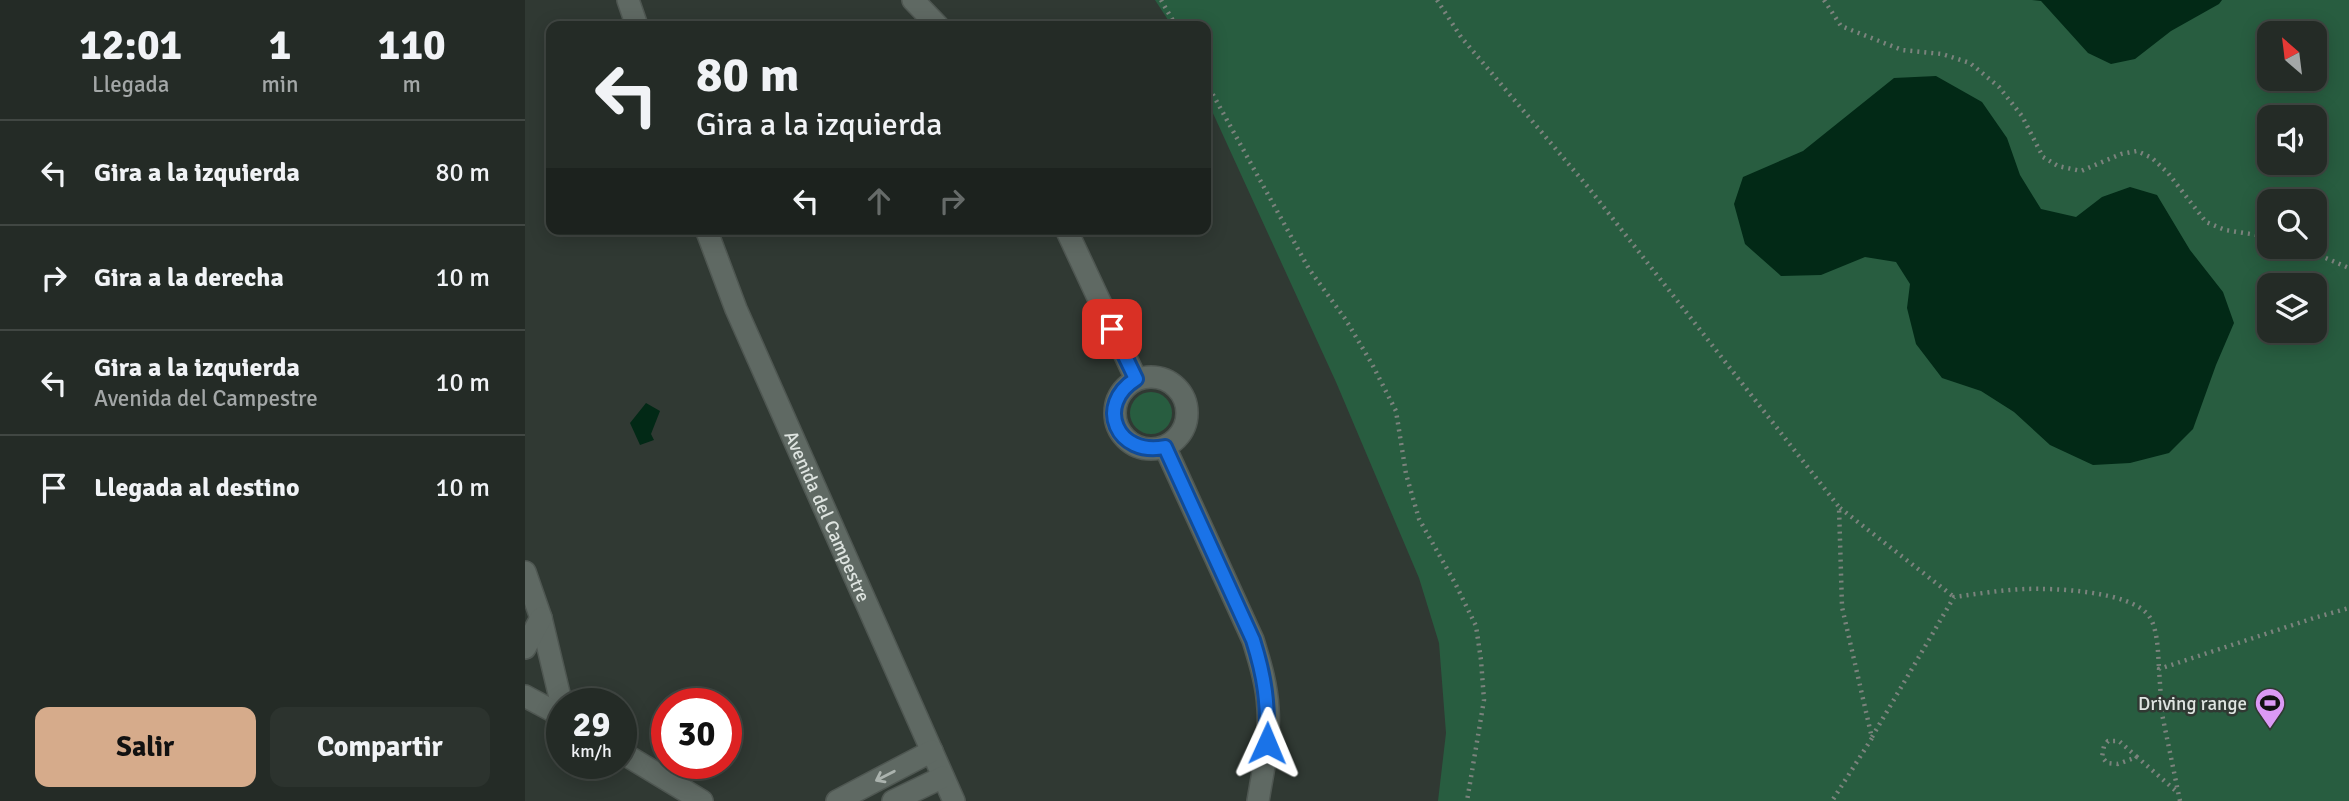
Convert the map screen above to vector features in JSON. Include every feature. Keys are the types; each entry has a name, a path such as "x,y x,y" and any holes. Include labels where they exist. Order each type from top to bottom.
{"street":[{"path":"628,0 635,21"},
{"path":"913,0 933,21"},
{"name":"Avenida del Campestre","path":"708,235 736,309 954,801"},
{"path":"1069,235 1136,379"},
{"path":"1157,376 1175,385 1182,393 1188,414 1185,424 1181,433 1165,447 1142,448 1123,437 1117,427 1115,405 1119,394 1126,385 1136,379 1157,376"},
{"path":"1165,447 1253,640 1263,674 1268,708 1267,743 1258,801"},
{"path":"525,572 541,618 558,688"},
{"path":"525,648 541,618"},
{"path":"525,696 546,707"},
{"path":"837,801 932,751"},
{"path":"637,762 702,801"},
{"path":"893,801 943,777"}],"path":[{"path":"1161,0 1173,21"},
{"path":"1437,0 1461,37 1588,187 1839,507 1954,597 2025,589 2106,594 2136,603 2150,617 2157,646 2162,714 2180,801"},
{"path":"1824,0 1841,26 1902,50 1942,54 1970,63 1999,87 2022,116 2043,157 2057,166 2081,171 2121,154 2137,151 2152,158 2168,173 2206,222 2225,230 2257,235"},
{"path":"1211,91 1309,269 1346,320 1396,411 1406,474 1419,519 1476,626 1482,660 1484,700 1467,801"},
{"path":"2327,259 2349,268"},
{"path":"1839,507 1842,607 1872,738"},
{"path":"1832,801 1954,597"},
{"path":"2159,669 2349,608"},
{"path":"2137,757 2118,764 2107,763 2102,757 2108,741 2119,741 2177,792"}],"shaded area":[{"path":"1155,0 2349,0 2349,801 1438,801 1446,733 1439,643 1419,578 1336,382 1211,109 1211,21 1169,21"},
{"path":"2032,0 2222,0 2171,31 2135,59 2111,64 2088,53 2041,1"},
{"path":"1936,76 1982,102 2007,138 2020,175 2041,209 2076,217 2102,197 2130,187 2157,195 2190,250 2223,292 2234,323 2193,429 2169,453 2130,463 2093,465 2050,445 2014,412 1981,391 1942,378 1916,344 1907,308 1910,284 1896,262 1865,257 1821,275 1781,276 1745,244 1734,204 1743,177 1803,151 1894,78"},
{"path":"1151,392 1166,398 1172,413 1166,428 1151,434 1136,428 1130,413 1136,398"},
{"path":"646,403 660,411 651,434 654,440 640,445 630,423"}],"place":[{"name":"Driving range","path":"2270,730"}],"route":[{"path":"1112,329 1136,379 1126,385 1119,394 1114,416 1117,427 1123,437 1132,444 1153,449 1165,447 1253,640 1266,691 1267,743"}]}
